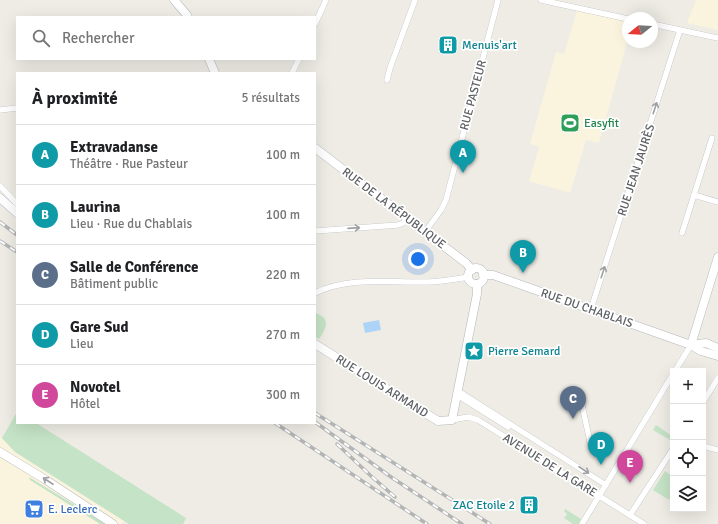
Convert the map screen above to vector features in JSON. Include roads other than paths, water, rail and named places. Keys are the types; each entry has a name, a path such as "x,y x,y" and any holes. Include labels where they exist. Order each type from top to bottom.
{"street":[{"path":"174,0 188,16"},
{"path":"180,0 188,16"},
{"path":"316,22 326,0"},
{"path":"387,80 415,0"},
{"name":"RUE PASTEUR","path":"425,232 446,200 498,0"},
{"path":"541,0 622,18"},
{"path":"658,25 718,38"},
{"name":"RUE JEAN JAURÈS","path":"591,310 680,30"},
{"path":"209,60 215,72"},
{"path":"292,72 298,60"},
{"path":"0,110 16,108"},
{"path":"682,232 712,138"},
{"name":"RUE DE LA RÉPUBLIQUE","path":"316,149 466,263 470,273"},
{"path":"0,186 16,202"},
{"path":"694,195 718,202"},
{"path":"0,198 16,212"},
{"path":"316,231 398,225 403,223 408,218"},
{"path":"677,368 691,345 718,257"},
{"path":"316,292 350,283 432,282 479,270 483,275 482,281 476,284"},
{"path":"470,273 471,282 476,284"},
{"name":"RUE DU CHABLAIS","path":"483,275 493,275 691,345 702,351 718,356"},
{"path":"452,420 477,294 476,284"},
{"name":"RUE DU CHABLAIS","path":"691,345 706,344 718,348"},
{"name":"RUE LOUIS ARMAND","path":"316,345 438,421 452,420"},
{"path":"706,397 718,378"},
{"path":"582,524 670,379"},
{"path":"457,393 556,457 562,456 606,484"},
{"path":"582,405 592,451"},
{"name":"AVENUE DE LA GARE","path":"452,420 468,417 478,420 644,524"},
{"path":"706,447 718,450"},
{"path":"1,452 113,524"},
{"path":"630,515 670,454"}],"water":[{"path":"379,320 381,330 365,333 363,323"}],"railway":[{"path":"0,222 16,234"},
{"path":"0,241 16,251"},
{"path":"316,414 490,524"},
{"path":"316,423 391,477 462,524"},
{"path":"277,424 427,524"},
{"path":"337,444 395,497"}],"place":[{"name":"Menuis'art","path":"448,45"},
{"name":"Easyfit","path":"570,123"},
{"name":"Extravadanse","path":"463,173"},
{"name":"Laurina","path":"523,273"},
{"name":"Pierre Semard","path":"474,351"},
{"name":"Salle de Conférence","path":"573,419"},
{"name":"Gare Sud","path":"601,465"},
{"name":"Novotel","path":"630,483"},
{"name":"ZAC Etoile 2","path":"529,505"},
{"name":"E. Leclerc","path":"34,509"}]}
